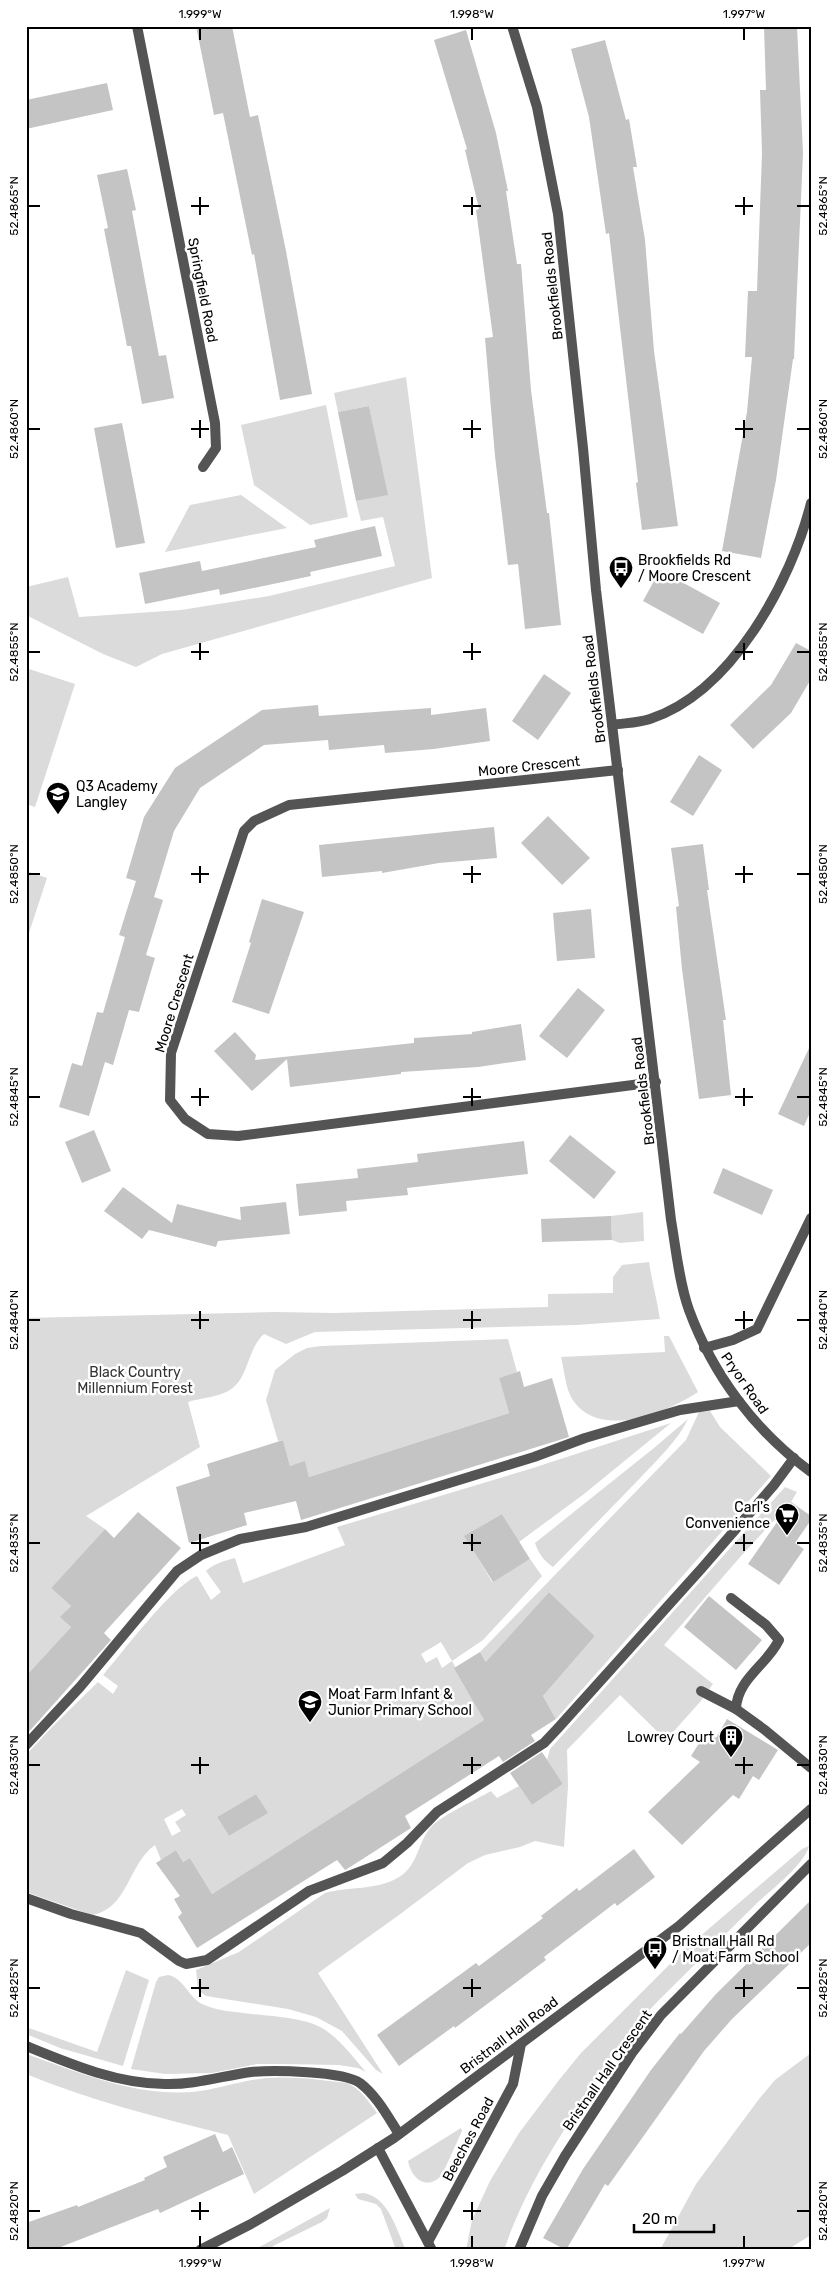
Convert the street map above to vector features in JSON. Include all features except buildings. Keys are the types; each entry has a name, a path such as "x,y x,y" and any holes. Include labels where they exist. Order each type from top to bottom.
{"street":[{"name":"Springfield Road","path":"137,26 215,424 216,448 203,467"},
{"name":"Brookfields Road","path":"512,26 537,107 558,214 596,590 677,1257 689,1309 704,1348"},
{"path":"612,725 650,719 672,709 693,695 732,659 752,633 773,599 790,564 811,503"},
{"name":"Moore Crescent","path":"618,770 289,805 254,821 244,831 171,1053 170,1100 185,1119 208,1134 238,1136 656,1082"},
{"name":"Pryor Road","path":"811,1218 757,1329 734,1340 704,1348 739,1401 759,1427 811,1472"},
{"path":"26,1745 80,1687 177,1571 201,1555 240,1538 306,1527 534,1458 585,1438 680,1410 739,1401"},
{"path":"26,1898 71,1914 141,1933 179,1961 186,1964 198,1963 217,1955 309,1891 384,1863 407,1843 437,1812 544,1743 708,1561 774,1485 794,1458"},
{"path":"731,1598 766,1624 779,1640 761,1666 741,1688 736,1709"},
{"path":"701,1691 736,1709 811,1768"},
{"name":"Bristnall Hall Road","path":"200,2250 251,2224 399,2134 678,1926 811,1808"},
{"name":"Bristnall Hall Crescent","path":"519,2250 542,2196 565,2156 632,2053 661,2015 811,1864"},
{"name":"Beeches Road","path":"430,2246 513,2084 520,2044"},
{"path":"26,2046 121,2080 141,2082 184,2083 252,2072 346,2076 360,2083 379,2102 399,2134"},
{"name":"Beeches Road","path":"378,2148 430,2246"}],"green space":[{"path":"406,377 432,578 162,654 136,667 103,654 26,615 26,587 68,577 79,617 181,610 269,596 395,566 383,517 361,521 356,501 387,494 369,406 338,412 334,393"},
{"path":"326,405 348,517 310,525 254,485 241,425"},
{"path":"241,495 287,528 165,552 190,505"},
{"path":"26,668 75,684 35,807 26,804"},
{"path":"26,871 47,878 26,942"},
{"path":"643,1212 644,1241 620,1243 612,1240 611,1216"},
{"name":"Black Country Millennium Forest","path":"649,1262 660,1319 577,1325 315,1332 286,1344 264,1334 254,1347 245,1371 236,1385 221,1394 188,1402 200,1447 86,1516 105,1529 51,1588 71,1606 61,1617 71,1627 26,1676 26,1318 548,1307 548,1294 613,1293 613,1277 622,1265"},
{"path":"664,1336 669,1336 698,1392 649,1415 612,1421 595,1417 581,1409 570,1395 561,1357 665,1352"},
{"path":"508,1339 517,1372 499,1378 509,1413 309,1477 305,1462 290,1466 283,1440 278,1441 266,1400 275,1370 295,1354 307,1348 321,1346"},
{"path":"710,1411 720,1427 771,1476 556,1719 543,1696 595,1636 549,1592 498,1649 488,1665 480,1652 686,1440 699,1412"},
{"path":"688,1419 679,1434 661,1456 564,1556 553,1567 547,1562 540,1554 535,1543"},
{"path":"671,1423 584,1494 519,1542 502,1514 465,1536 492,1582 530,1559 542,1576 483,1640 452,1661 484,1720 212,1894 190,1858 183,1862 176,1850 161,1860 155,1845 139,1863 121,1895 104,1911 92,1915 26,1892 26,1755 98,1682 113,1694 118,1686 103,1675 161,1606 186,1582 197,1576 211,1600 221,1592 206,1571 220,1563 235,1558 243,1583 345,1545 337,1527 533,1468","holes":["441,1642 452,1661 442,1668 437,1657 426,1663 421,1654","256,1794 267,1813 229,1836 217,1817","182,1809 186,1815 175,1822 181,1831 172,1836 164,1819"]},
{"path":"785,1487 797,1492 791,1502 741,1556 664,1645 713,1684 700,1702 666,1740 620,1695 567,1750 568,1786 564,1847 535,1841 520,1847 485,1855 468,1863 318,1973 383,2074 376,2070 342,2031 316,2017 288,2009 206,1996 198,1990 196,1970 239,1952 325,1893 372,1886 399,1877 406,1872 414,1860 427,1832 437,1822 451,1813 491,1791 497,1798 519,1786 532,1805 563,1784 547,1760 550,1749"},
{"path":"809,1846 794,1869 671,1988 639,2023 578,2109 549,2154 524,2201 504,2250 466,2250 472,2220 490,2181 519,2133 581,2053 684,1950 802,1849"},
{"path":"126,1970 149,1980 123,2066 60,2048 26,2034 26,2027 97,2052"},
{"path":"168,1975 178,1980 202,2004 227,2011 307,2022 322,2028 329,2032 351,2054 366,2072 358,2068 339,2065 283,2064 257,2064 212,2073 165,2074 131,2069 156,1982 159,1977"},
{"path":"811,2053 811,2235 787,2250 660,2250 696,2184 759,2099 775,2080"},
{"path":"26,2054 108,2082 128,2087 170,2092 192,2092 258,2079 277,2078 347,2083 360,2092 377,2113 254,2194 228,2135 101,2101 26,2074"},
{"path":"461,2128 462,2131 442,2175 436,2180 426,2183 417,2178 410,2168 408,2161"},
{"path":"364,2193 373,2196 386,2208 406,2250 396,2250 381,2209 376,2204 358,2199 355,2194"},
{"path":"330,2208 327,2218 322,2222 273,2246 272,2250 254,2250"}],"place":[{"name":"Brookfields Rd / Moore Crescent","path":"621,589"},
{"name":"Q3 Academy Langley","path":"58,815"},
{"name":"Carl's Convenience","path":"787,1536"},
{"name":"Moat Farm Infant & Junior Primary School","path":"310,1723"},
{"name":"Lowrey Court","path":"731,1758"},
{"name":"Bristnall Hall Rd / Moat Farm School","path":"655,1970"}]}
